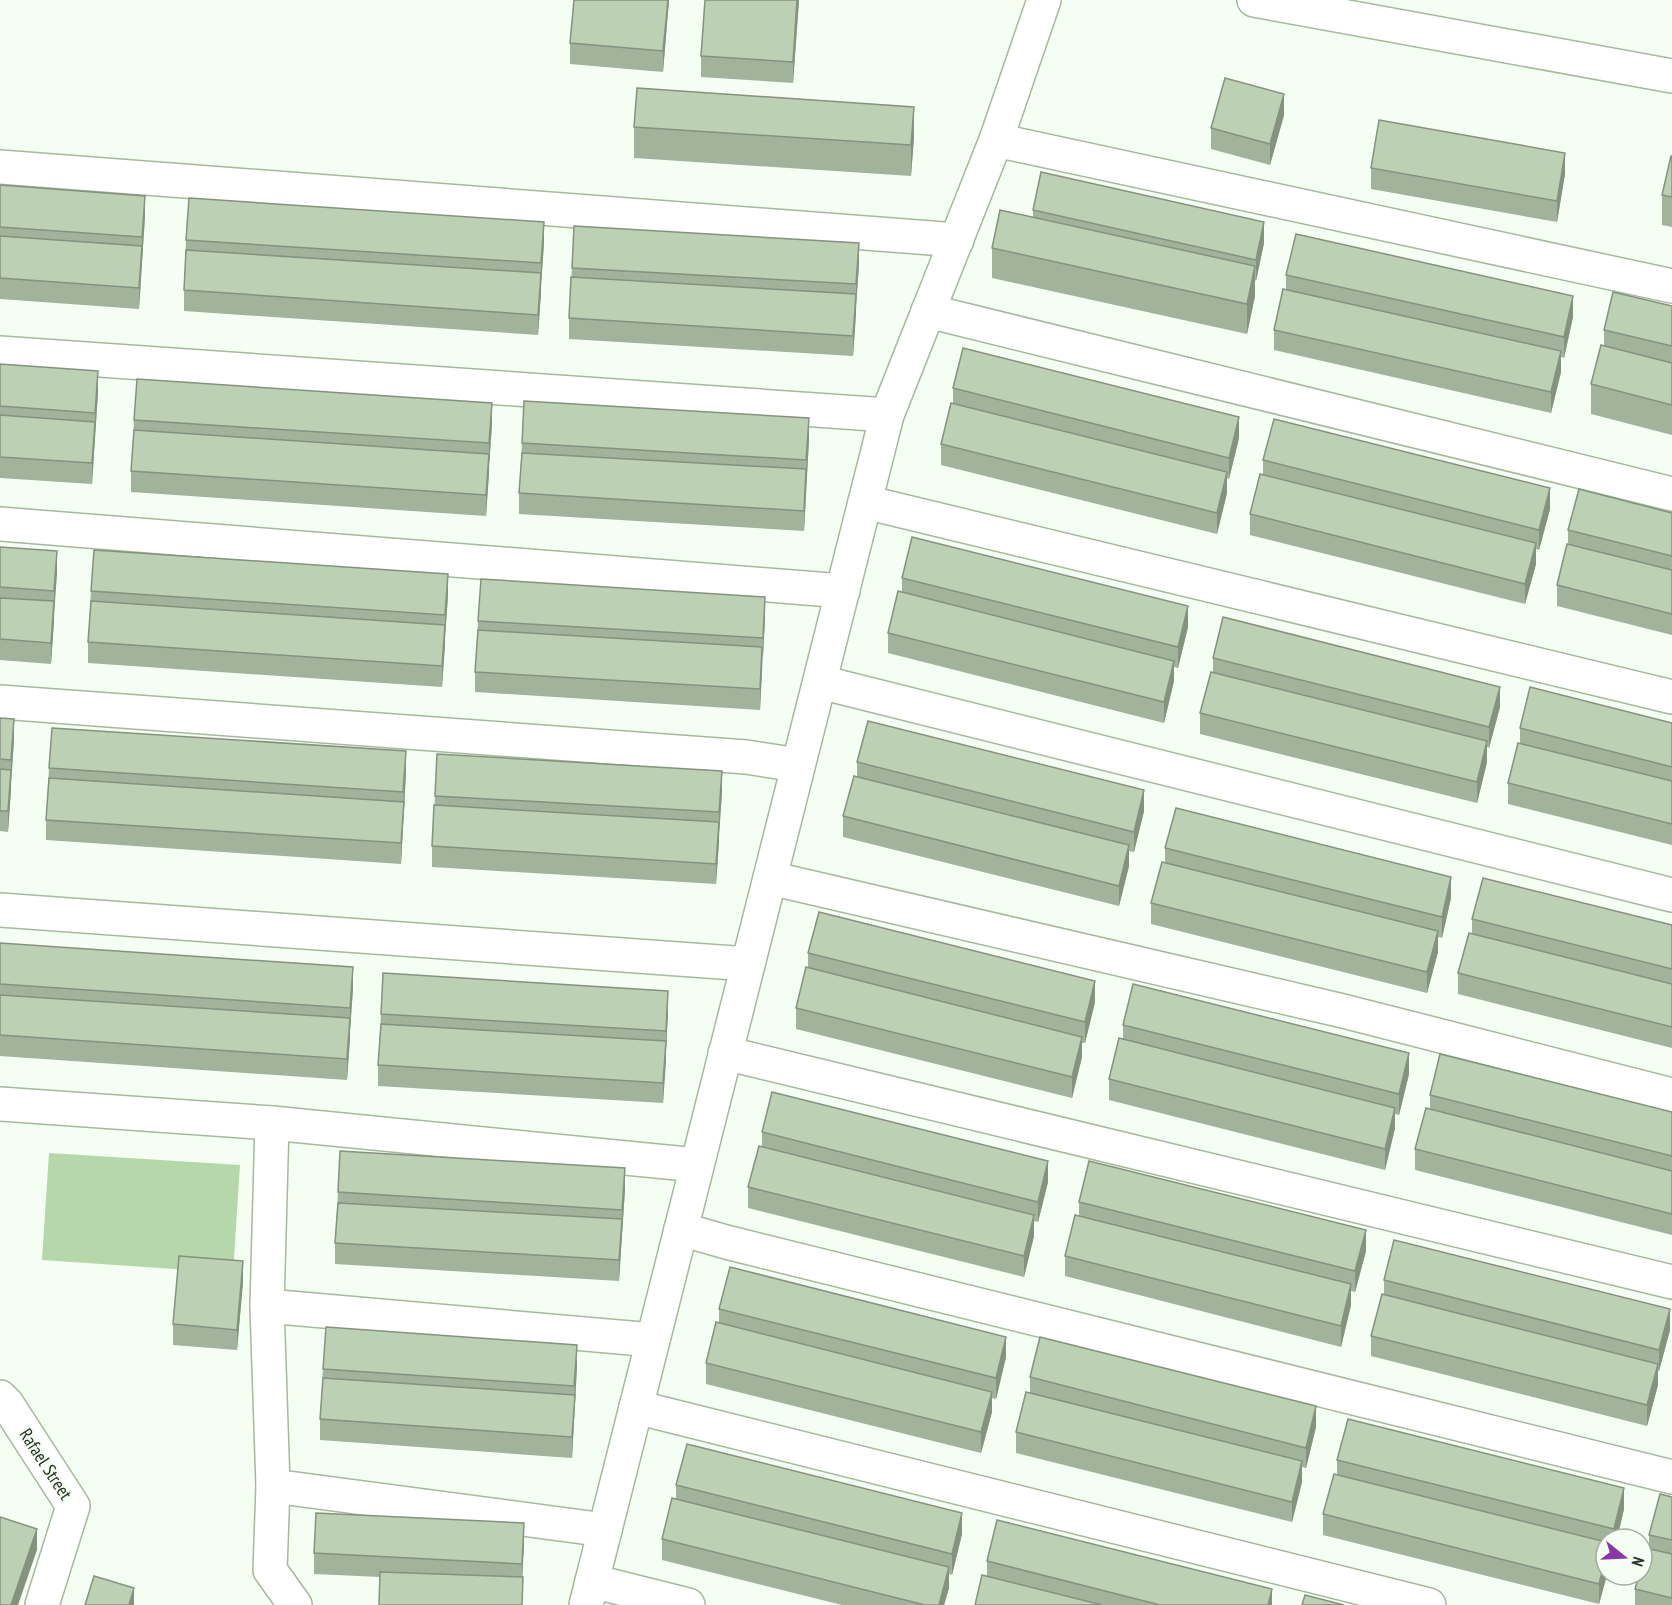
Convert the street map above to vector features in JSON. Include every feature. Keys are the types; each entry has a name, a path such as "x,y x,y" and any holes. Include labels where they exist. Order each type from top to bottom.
{"street":[{"path":"688,1605 589,1593 887,415 996,140 1044,0"},
{"path":"1254,0 1672,76"},
{"path":"996,140 1672,286"},
{"path":"0,167 957,240"},
{"path":"928,311 1672,494"},
{"path":"0,353 887,415"},
{"path":"865,502 1672,698"},
{"path":"0,524 843,591"},
{"path":"820,681 1672,895"},
{"path":"0,702 746,757 798,765"},
{"path":"770,878 1343,1011 1672,1095"},
{"path":"0,910 748,964"},
{"path":"725,1053 1672,1282"},
{"path":"0,1104 272,1123 697,1165"},
{"path":"272,1123 267,1306 273,1486 270,1570 295,1605"},
{"path":"681,1229 1672,1477"},
{"path":"267,1306 653,1340"},
{"name":"Rafael Street","path":"0,1397 8,1404 73,1506 42,1605"},
{"path":"636,1407 1429,1605"},
{"path":"273,1486 605,1530"}],"green space":[{"path":"49,1153 240,1165 233,1273 42,1260"}],"building":[{"path":"574,0 668,0 663,51 570,43"},
{"path":"705,0 797,0 793,62 701,56"},
{"path":"1225,78 1284,94 1270,144 1211,128"},
{"path":"637,88 914,107 911,145 634,127"},
{"path":"1379,120 1565,153 1557,201 1371,168"},
{"path":"1672,156 1672,197 1662,195"},
{"path":"1041,172 1264,222 1256,260 1033,210"},
{"path":"0,185 145,196 142,237 0,227"},
{"path":"189,198 544,222 541,263 186,240"},
{"path":"1000,210 1255,266 1247,304 992,248"},
{"path":"574,226 859,243 856,284 572,268"},
{"path":"1296,234 1573,296 1564,337 1286,275"},
{"path":"0,236 142,246 139,288 0,278"},
{"path":"186,250 541,273 538,315 184,290"},
{"path":"571,277 856,294 853,336 569,318"},
{"path":"1283,289 1561,351 1551,392 1274,330"},
{"path":"1613,292 1672,306 1672,346 1604,330"},
{"path":"1601,345 1672,363 1672,405 1591,384"},
{"path":"963,348 1239,417 1229,458 953,388"},
{"path":"0,364 98,371 95,413 0,406"},
{"path":"137,379 492,403 489,443 134,420"},
{"path":"524,401 809,418 806,460 522,443"},
{"path":"951,403 1227,472 1217,513 941,444"},
{"path":"0,415 95,422 92,463 0,457"},
{"path":"1274,419 1550,488 1539,530 1263,460"},
{"path":"134,430 489,454 486,495 131,471"},
{"path":"522,453 806,469 804,511 519,493"},
{"path":"1260,474 1536,543 1525,584 1250,514"},
{"path":"1579,489 1672,513 1672,556 1568,530"},
{"path":"912,537 1188,606 1178,647 902,578"},
{"path":"1567,544 1672,570 1672,614 1557,585"},
{"path":"0,547 57,551 54,591 0,587"},
{"path":"94,550 448,574 445,615 91,591"},
{"path":"481,579 765,597 763,638 478,621"},
{"path":"898,591 1174,661 1164,702 888,633"},
{"path":"0,598 54,601 51,643 0,639"},
{"path":"91,601 445,625 442,666 88,642"},
{"path":"1223,617 1500,687 1489,727 1213,658"},
{"path":"478,630 762,647 760,689 475,672"},
{"path":"1211,672 1487,741 1477,782 1200,713"},
{"path":"1530,687 1672,723 1672,767 1520,728"},
{"path":"0,718 14,719 11,760 0,759"},
{"path":"868,721 1144,790 1134,832 857,762"},
{"path":"52,728 406,751 403,792 49,768"},
{"path":"1518,743 1672,781 1672,824 1508,783"},
{"path":"437,754 722,771 719,812 435,796"},
{"path":"0,769 11,770 8,811 0,811"},
{"path":"854,776 1129,845 1119,886 843,816"},
{"path":"49,778 404,802 401,843 46,820"},
{"path":"434,805 719,822 716,864 432,846"},
{"path":"1176,808 1451,877 1442,917 1165,848"},
{"path":"1162,862 1438,931 1427,972 1151,903"},
{"path":"1483,878 1672,925 1672,969 1472,919"},
{"path":"819,912 1095,981 1085,1022 808,953"},
{"path":"1469,933 1672,984 1672,1027 1458,973"},
{"path":"0,943 353,967 350,1008 0,984"},
{"path":"806,967 1082,1037 1072,1077 796,1008"},
{"path":"383,973 668,991 666,1031 381,1014"},
{"path":"1133,984 1409,1053 1399,1094 1123,1025"},
{"path":"0,995 350,1018 347,1059 0,1035"},
{"path":"381,1024 666,1041 663,1083 378,1065"},
{"path":"1119,1038 1395,1108 1385,1149 1109,1079"},
{"path":"1440,1054 1672,1112 1672,1156 1430,1095"},
{"path":"772,1092 1048,1161 1038,1202 762,1132"},
{"path":"1426,1108 1672,1171 1672,1214 1415,1149"},
{"path":"759,1146 1034,1215 1024,1256 748,1187"},
{"path":"340,1151 625,1168 622,1210 338,1192"},
{"path":"1089,1161 1366,1230 1355,1271 1079,1202"},
{"path":"338,1203 622,1219 619,1260 335,1243"},
{"path":"1075,1215 1351,1284 1341,1326 1065,1256"},
{"path":"1394,1240 1670,1309 1659,1350 1384,1280"},
{"path":"179,1256 243,1261 237,1330 173,1324"},
{"path":"730,1267 1006,1337 996,1378 719,1309"},
{"path":"1382,1294 1658,1364 1647,1405 1371,1336"},
{"path":"716,1322 992,1392 981,1432 706,1363"},
{"path":"326,1327 577,1345 574,1386 323,1369"},
{"path":"1040,1337 1316,1406 1306,1448 1030,1377"},
{"path":"323,1378 575,1395 572,1437 320,1419"},
{"path":"1026,1392 1302,1461 1292,1502 1016,1432"},
{"path":"1348,1419 1624,1488 1614,1527 1606,1527 1337,1460"},
{"path":"687,1444 962,1513 952,1554 676,1485"},
{"path":"1334,1474 1594,1539 1594,1583 1323,1514"},
{"path":"1660,1494 1672,1497 1672,1540 1654,1536 1654,1527 1651,1527"},
{"path":"672,1498 949,1567 939,1605 925,1605 662,1539"},
{"path":"316,1513 524,1523 522,1564 314,1553"},
{"path":"0,1517 37,1529 11,1605 0,1605"},
{"path":"997,1520 1272,1589 1268,1605 1160,1605 987,1561"},
{"path":"1654,1550 1672,1554 1672,1598 1635,1589 1636,1587 1654,1587"},
{"path":"380,1572 523,1577 522,1605 379,1605"},
{"path":"982,1575 1102,1605 975,1605"},
{"path":"94,1576 134,1588 129,1605 85,1605"},
{"path":"1305,1595 1344,1605 1302,1605"}]}
